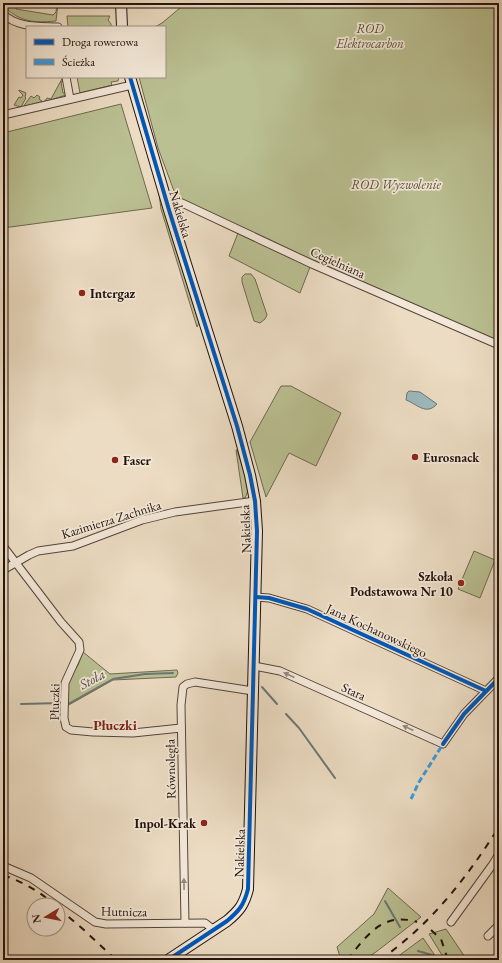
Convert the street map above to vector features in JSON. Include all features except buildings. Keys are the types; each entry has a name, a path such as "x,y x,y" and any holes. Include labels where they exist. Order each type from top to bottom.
{"street":[{"path":"121,3 122,26"},
{"path":"3,14 22,25 29,26"},
{"path":"66,78 70,99"},
{"path":"3,115 70,99 131,81"},
{"name":"Nakielska","path":"131,81 250,475 255,501 257,531 248,889 245,902 226,922 168,960"},
{"name":"Cegielniana","path":"167,202 172,201 182,203 312,264 499,345"},
{"name":"Kazimierza Zachnika","path":"3,570 38,551 72,546 158,515 255,501"},
{"name":"Płuczki","path":"3,546 61,622 79,642 80,650 65,683 64,702 66,727 71,730 132,733 181,728"},
{"name":"Jana Kochanowskiego","path":"256,597 269,598 307,609 486,691"},
{"name":"Stara","path":"254,666 280,671 443,744 464,714 486,691"},
{"path":"486,691 499,678"},
{"name":"Równoległa","path":"185,923 181,693 186,684 195,682 254,691"},
{"path":"451,922 496,866 499,854"},
{"name":"Hutnicza","path":"3,866 40,883 95,922 106,924 205,923 214,930"},
{"path":"488,936 499,925"}],"green space":[{"path":"3,3 17,3 16,9 53,15 56,12 58,3 56,21 40,22 21,18 3,6"},
{"name":"ROD Wyzwolenie","path":"186,3 499,3 499,342 177,199 158,148 139,78 166,78 166,26 157,26"},
{"path":"67,16 110,16 108,20 111,26 68,26"},
{"path":"62,78 64,78 65,81 61,82 63,93 66,93 66,95 44,102 47,98 51,99"},
{"path":"77,78 119,78 118,81 111,82 112,85 80,93"},
{"path":"19,90 26,93 26,98 21,107 14,105 19,97 21,98 23,95"},
{"path":"37,95 40,97 39,99 42,101 41,102 23,107 31,96 34,98"},
{"path":"121,104 152,208 3,228 3,133"},
{"path":"159,194 199,323 197,327 161,209"},
{"path":"238,233 310,267 300,293 229,256"},
{"path":"245,274 251,274 255,279 267,315 260,323 254,321 242,282 242,277"},
{"path":"281,386 291,386 341,413 316,466 289,453 266,497 250,442"},
{"path":"236,450 247,481 248,491 245,498 243,498"},
{"path":"474,551 495,560 480,598 458,589"},
{"path":"83,652 110,674 177,670 178,673 176,677 113,680 67,706 68,681 78,665"},
{"path":"388,888 421,917 376,952 363,960 341,960 337,947 374,914"},
{"path":"446,929 467,960 445,960 429,934"},
{"path":"423,938 438,960 393,960"}],"water":[{"path":"409,391 420,392 437,404 429,409 422,408 406,400 407,393"}],"waterway":[{"name":"Stoła","path":"67,703 70,703 113,679 145,674 173,673"},
{"name":"Stoła","path":"262,687 277,704"},
{"name":"Stoła","path":"21,704 62,703"},
{"name":"Stoła","path":"286,714 299,728 335,778"},
{"name":"Stoła","path":"385,901 400,927"},
{"name":"Stoła","path":"418,951 439,957 441,960"}],"railway":[{"path":"380,960 399,946 432,916 460,883 499,827"},
{"path":"3,875 30,887 45,897"},
{"path":"66,915 116,960"},
{"path":"347,960 368,935 384,923 394,920 417,922"},
{"path":"431,930 441,939 448,960"}],"marked path":[{"path":"411,799 419,782 443,744"}],"cycle path":[{"path":"130,78 169,210 237,426 250,475 255,501 257,531 248,889 243,904 227,921 168,960"},
{"path":"256,597 269,598 307,609 486,691"},
{"path":"443,744 464,714 499,678"}],"place":[{"name":"Intergaz","path":"82,293"},
{"name":"Eurosnack","path":"415,457"},
{"name":"Faser","path":"115,460"},
{"name":"Szkoła Podstawowa Nr 10","path":"461,583"},
{"name":"Inpol-Krak","path":"204,823"}],"district":[{"name":"Płuczki","path":"115,725"}],"park label":[{"name":"ROD Elektrocarbon","path":"370,36"}]}
